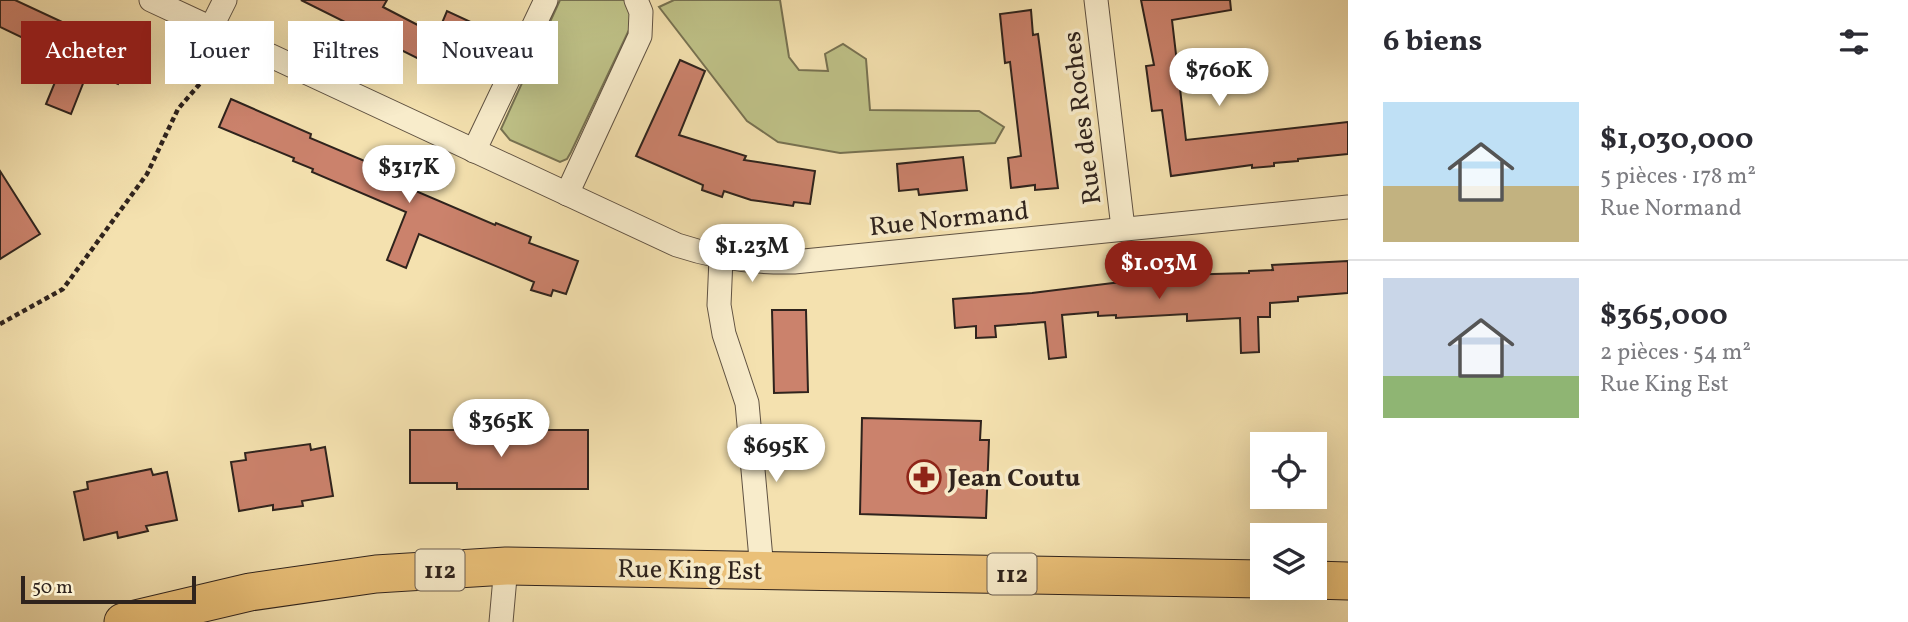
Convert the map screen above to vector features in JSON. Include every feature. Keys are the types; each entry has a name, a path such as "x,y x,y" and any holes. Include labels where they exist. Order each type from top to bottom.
{"main road":[{"name":"Rue King Est","path":"123,622 250,592 363,576 506,566 1250,579"},
{"path":"1327,580 1348,581"}],"street":[{"name":"Rue Normand","path":"150,0 196,21"},
{"path":"214,21 225,0"},
{"path":"474,151 546,0"},
{"path":"567,194 640,36 641,12 636,0"},
{"name":"Rue des Roches","path":"1096,0 1123,228"},
{"name":"Rue Normand","path":"274,57 677,245 721,258 794,262 1348,207"},
{"path":"721,258 719,305 724,334 747,403 762,570"},
{"path":"501,622 506,566"}],"path":[{"path":"0,324 63,289 147,174 178,109 199,84"}],"green space":[{"path":"560,0 625,0 631,15 629,30 571,152 567,159 560,162 510,140 501,129 522,84 558,84 558,21 550,21"},
{"path":"674,0 780,0 789,57 799,70 828,71 825,54 843,44 866,59 870,110 979,111 1004,127 995,143 840,153 778,142 747,121 659,7"}],"building":[{"path":"0,0 15,0 60,21 21,21 21,37 0,27"},
{"path":"301,0 387,0 383,7 417,25 417,58 403,51 403,21 343,21"},
{"path":"1141,0 1230,0 1231,10 1172,20 1186,140 1348,122 1348,154 1298,159 1274,163 1274,166 1252,168 1252,165 1171,176 1162,110 1152,111 1146,66 1154,65"},
{"path":"1031,10 1033,35 1038,34 1058,188 1035,190 1035,185 1011,188 1008,158 1021,156 1010,62 1005,63 1000,14"},
{"path":"447,11 469,21 443,21"},
{"path":"680,60 705,71 679,135 746,156 744,160 815,171 810,204 794,202 793,206 751,200 724,191 722,197 702,190 703,185 636,156"},
{"path":"54,84 83,84 71,114 46,104"},
{"path":"231,99 311,134 310,138 386,170 385,172 399,178 397,183 495,225 496,223 531,237 529,243 578,261 566,294 553,290 551,296 531,290 534,282 419,234 406,268 387,260 406,212 312,172 313,169 293,161 294,158 219,127"},
{"path":"963,157 967,190 919,195 918,189 899,191 897,164"},
{"path":"0,171 40,234 0,259"},
{"path":"1348,261 1348,293 1298,297 1298,301 1270,303 1270,317 1258,317 1259,352 1241,353 1240,318 1187,321 1187,314 1116,318 1116,315 1098,316 1098,312 1062,315 1066,357 1049,359 1045,322 995,326 996,337 976,338 976,326 955,328 953,299 1179,279 1179,275 1249,273 1273,270 1272,265"},
{"path":"772,310 806,310 808,392 774,393"},
{"name":"Jean Coutu","path":"862,418 981,421 980,440 989,440 986,518 860,514"},
{"path":"410,430 588,430 588,489 457,489 457,483 410,483"},
{"path":"310,444 311,450 325,447 333,496 302,501 303,506 273,510 273,505 239,511 231,462 246,460 245,453"},
{"path":"151,469 153,475 167,472 177,520 146,526 148,531 118,538 117,532 84,540 74,492 88,489 87,482"}],"place":[{"name":"Jean Coutu","path":"924,477"}]}
